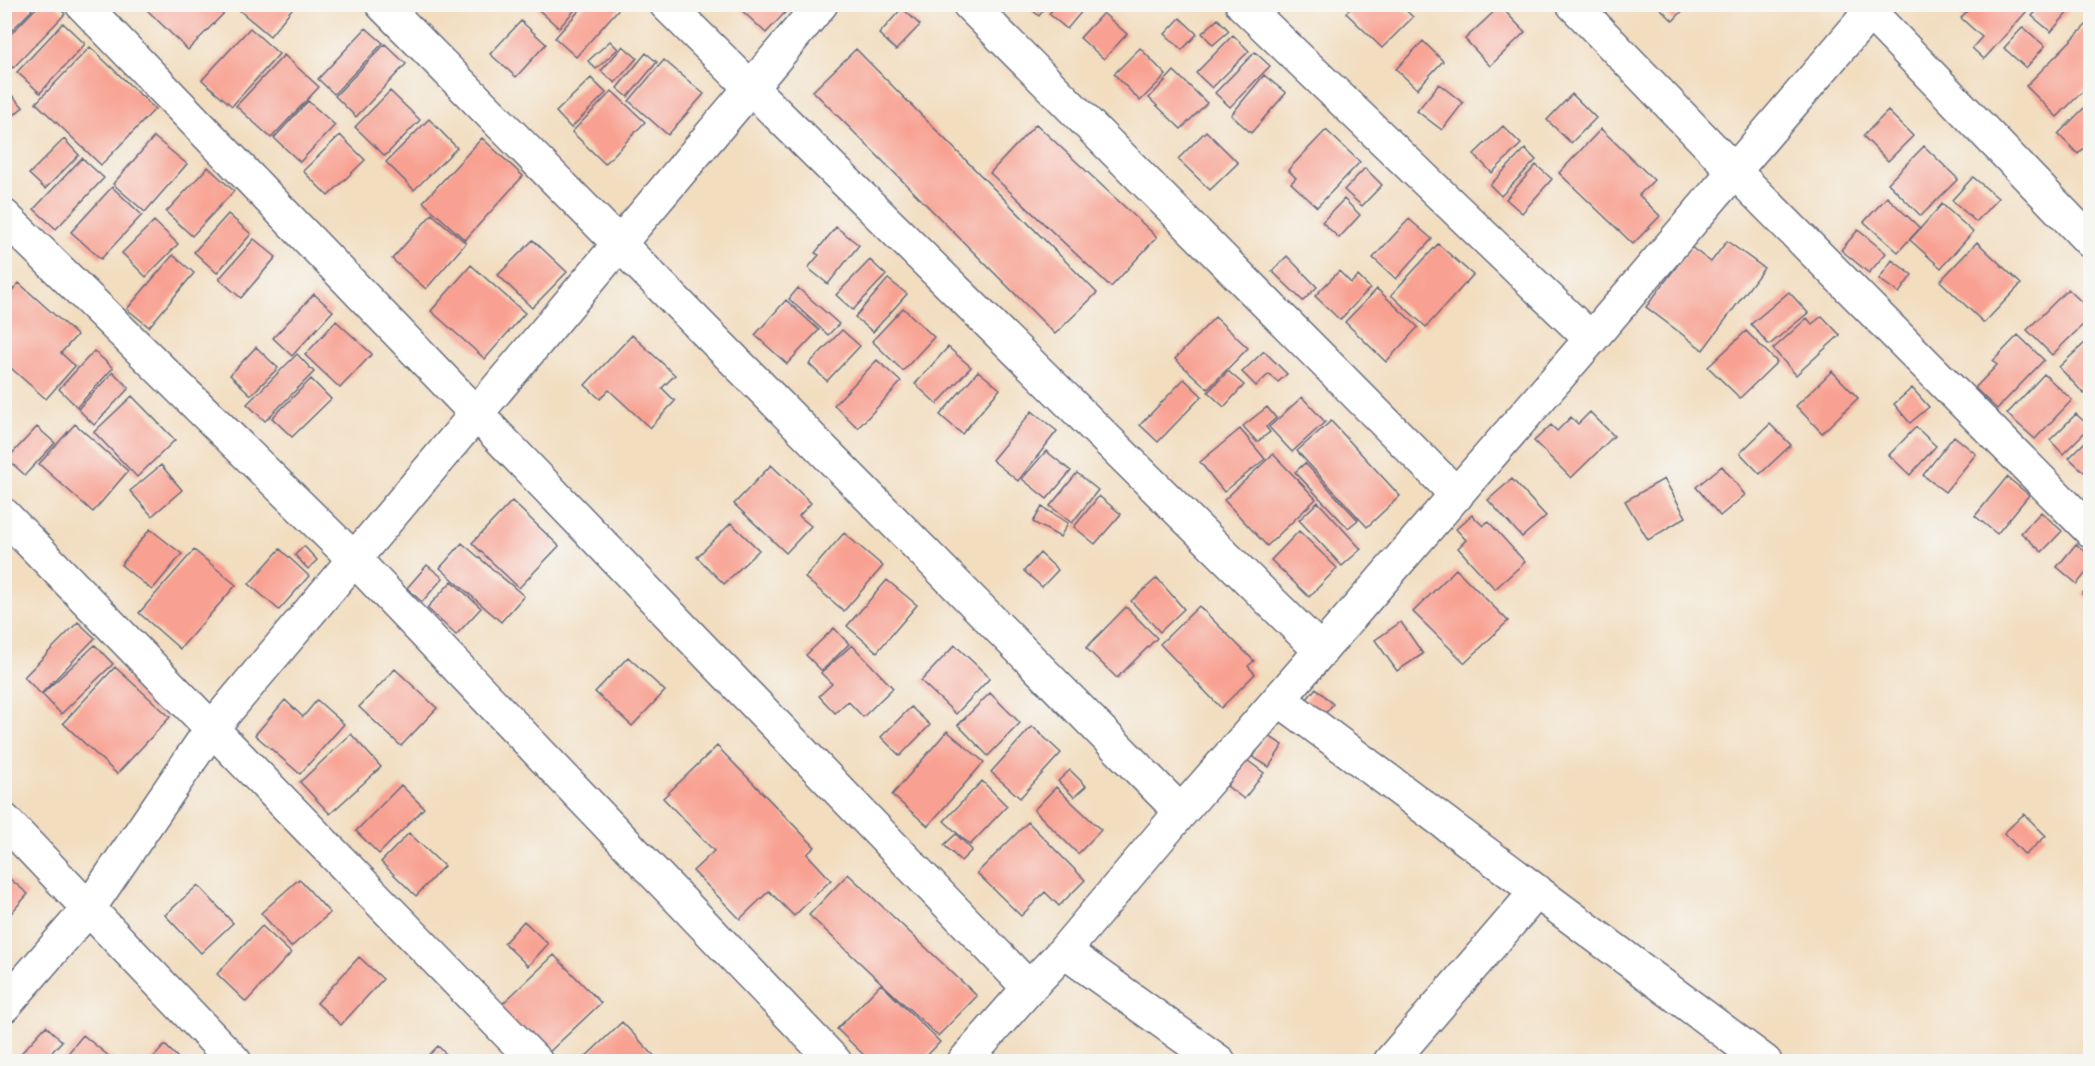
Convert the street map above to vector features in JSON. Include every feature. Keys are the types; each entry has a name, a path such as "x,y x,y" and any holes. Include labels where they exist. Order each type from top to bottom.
{"street":[{"path":"82,4 1029,988"},
{"path":"382,4 1181,812"},
{"path":"666,4 1321,651"},
{"path":"4,1006 89,908 212,728 821,4"},
{"path":"969,4 1456,495"},
{"path":"1242,4 1591,339"},
{"path":"1573,4 1734,171 2091,530"},
{"path":"964,1062 1064,951 1181,812 1591,339 1870,7 2091,241"},
{"path":"4,216 354,559 835,1062"},
{"path":"4,515 536,1062"},
{"path":"1279,699 1765,1062"},
{"path":"4,820 235,1062"},
{"path":"1390,1062 1537,891"},
{"path":"1064,951 1215,1061"}],"building":[{"path":"4,4 27,4 32,10 12,30 4,22"},
{"path":"40,4 56,4 65,14 13,68 4,59 4,41"},
{"path":"151,4 229,4 231,6 188,50 146,9"},
{"path":"246,4 296,4 270,36 240,11"},
{"path":"532,4 580,4 559,28"},
{"path":"585,4 623,4 576,57 555,38"},
{"path":"735,4 793,4 766,33"},
{"path":"1025,4 1048,4 1039,16"},
{"path":"1057,4 1088,4 1067,29 1049,14"},
{"path":"1355,4 1399,4 1413,17 1382,48 1346,13"},
{"path":"1656,4 1689,4 1673,21"},
{"path":"1951,4 1966,4 1960,11"},
{"path":"1973,4 2020,4 2027,11 1984,59 1972,48 1982,37 1961,18"},
{"path":"2043,4 2075,4 2051,32 2032,16"},
{"path":"1500,6 1525,32 1490,66 1465,39"},
{"path":"902,8 920,25 896,50 879,34"},
{"path":"1103,13 1127,34 1104,59 1080,38"},
{"path":"1180,18 1197,34 1182,50 1165,34"},
{"path":"1218,19 1229,31 1213,45 1202,33"},
{"path":"521,21 546,44 516,77 490,54"},
{"path":"2090,21 2090,84 2057,117 2026,86"},
{"path":"63,23 85,44 40,93 17,72"},
{"path":"2023,27 2045,46 2026,68 2004,48"},
{"path":"250,28 279,54 232,106 202,80"},
{"path":"366,28 383,43 334,94 318,79"},
{"path":"1233,35 1249,51 1212,88 1196,73"},
{"path":"610,41 618,49 596,69 588,61"},
{"path":"1423,41 1443,61 1417,89 1396,69"},
{"path":"385,44 406,64 356,117 335,96"},
{"path":"623,46 637,58 615,83 601,71"},
{"path":"90,47 155,109 101,165 36,103"},
{"path":"1140,48 1166,75 1140,101 1114,74"},
{"path":"856,49 1097,293 1055,334 813,91"},
{"path":"1255,52 1270,66 1230,107 1215,93"},
{"path":"646,53 657,62 628,97 617,88"},
{"path":"284,55 319,87 271,138 236,106"},
{"path":"664,60 704,94 668,135 629,101"},
{"path":"1174,71 1207,103 1181,129 1149,98"},
{"path":"1264,75 1286,93 1251,133 1231,115"},
{"path":"591,78 606,93 571,128 556,112"},
{"path":"1439,84 1463,103 1442,130 1417,111"},
{"path":"4,87 23,107 4,124"},
{"path":"390,91 420,120 385,156 355,127"},
{"path":"612,91 645,122 605,164 572,132"},
{"path":"1572,94 1596,118 1571,143 1547,120"},
{"path":"308,101 335,125 300,162 274,138"},
{"path":"2090,102 2090,142 2078,154 2058,134"},
{"path":"1888,111 1913,136 1888,161 1863,136"},
{"path":"429,119 457,148 414,190 386,162"},
{"path":"1036,124 1157,237 1111,287 990,173"},
{"path":"1503,126 1521,144 1492,173 1474,154"},
{"path":"1601,129 1654,180 1639,195 1660,216 1633,244 1559,173"},
{"path":"1326,130 1360,162 1317,207 1291,183 1296,178 1288,170"},
{"path":"1206,131 1238,163 1210,190 1178,159"},
{"path":"340,135 365,160 328,196 303,171"},
{"path":"154,137 187,164 145,212 113,184"},
{"path":"482,138 523,176 465,240 423,202"},
{"path":"64,139 79,155 45,189 29,174"},
{"path":"1924,146 1958,179 1921,216 1888,183"},
{"path":"1525,149 1536,160 1501,196 1490,185"},
{"path":"82,158 104,178 56,229 34,209"},
{"path":"1536,165 1552,179 1522,213 1506,199"},
{"path":"208,167 234,191 192,236 166,212"},
{"path":"1365,168 1382,185 1362,206 1344,190"},
{"path":"1973,177 1998,198 1976,222 1952,200"},
{"path":"112,187 142,215 101,259 71,232"},
{"path":"1887,197 1920,228 1898,252 1864,222"},
{"path":"1344,199 1360,215 1339,238 1322,222"},
{"path":"1942,204 1973,232 1941,268 1910,240"},
{"path":"228,214 251,234 217,273 194,252"},
{"path":"432,214 466,243 426,289 392,259"},
{"path":"1409,219 1432,239 1396,279 1373,258"},
{"path":"154,221 178,244 146,277 122,253"},
{"path":"836,227 859,245 828,284 808,268 819,255 815,253"},
{"path":"1858,230 1886,253 1869,273 1841,250"},
{"path":"254,239 276,257 241,298 219,279"},
{"path":"533,240 567,272 532,308 498,275"},
{"path":"1727,241 1764,268 1703,350 1646,307 1691,247 1711,262"},
{"path":"1977,242 2021,284 1984,323 1940,281"},
{"path":"1438,244 1473,275 1426,327 1391,295"},
{"path":"173,255 194,273 149,327 127,309"},
{"path":"1287,256 1317,287 1303,301 1272,271"},
{"path":"870,260 886,275 853,310 836,295"},
{"path":"1892,260 1912,275 1899,293 1879,279"},
{"path":"471,265 525,313 485,359 431,311"},
{"path":"1339,271 1351,283 1358,276 1370,288 1340,320 1315,296"},
{"path":"888,279 907,294 873,332 855,317"},
{"path":"19,283 77,335 61,353 75,366 46,399 4,362 4,299"},
{"path":"798,288 839,324 828,335 789,299"},
{"path":"1377,289 1418,327 1386,362 1345,322"},
{"path":"2068,289 2090,310 2090,318 2052,355 2027,330"},
{"path":"1789,292 1808,313 1769,345 1751,324"},
{"path":"314,294 333,311 292,356 273,338"},
{"path":"786,300 819,330 787,364 755,335"},
{"path":"903,308 934,337 903,371 872,341"},
{"path":"1822,316 1840,335 1796,375 1773,349 1807,318 1812,324"},
{"path":"1215,317 1248,348 1208,389 1175,359"},
{"path":"336,321 372,354 340,388 305,355"},
{"path":"842,330 860,346 827,381 809,364"},
{"path":"1746,331 1777,362 1740,398 1708,367"},
{"path":"632,335 675,375 662,388 675,401 650,428 609,390 600,399 585,385"},
{"path":"2018,335 2044,360 1997,409 1975,388 1997,365 1993,361"},
{"path":"2086,342 2090,348 2090,388 2084,394 2059,367"},
{"path":"256,347 278,368 251,395 230,375"},
{"path":"948,347 971,367 937,404 915,384"},
{"path":"94,351 113,368 77,407 59,389"},
{"path":"1264,351 1287,374 1278,382 1269,374 1256,386 1242,372"},
{"path":"297,354 314,372 265,421 247,404"},
{"path":"877,360 901,382 858,428 834,405"},
{"path":"978,371 1000,389 962,434 940,415"},
{"path":"1228,371 1244,385 1224,407 1208,392"},
{"path":"1832,371 1858,398 1822,433 1796,406"},
{"path":"113,372 129,388 94,425 78,409"},
{"path":"2044,374 2072,400 2035,439 2007,414"},
{"path":"311,379 331,399 292,437 272,418"},
{"path":"1184,379 1202,396 1158,442 1140,425"},
{"path":"1912,388 1929,407 1910,423 1894,404"},
{"path":"132,396 175,440 137,477 94,432"},
{"path":"1302,397 1325,422 1292,452 1269,427"},
{"path":"1267,407 1276,418 1266,427 1270,432 1257,442 1243,426"},
{"path":"1032,411 1057,431 1018,481 992,460"},
{"path":"1590,412 1614,436 1571,478 1534,441 1551,425 1557,431 1571,417 1578,424"},
{"path":"2076,414 2090,427 2063,454 2050,440"},
{"path":"1331,421 1400,496 1367,527 1297,451"},
{"path":"75,424 128,471 93,512 39,464"},
{"path":"1770,424 1791,445 1760,474 1740,453"},
{"path":"37,427 55,443 25,475 7,459"},
{"path":"1916,427 1936,446 1910,475 1889,455"},
{"path":"1240,429 1265,459 1224,492 1200,462"},
{"path":"1954,436 1976,454 1945,492 1923,475"},
{"path":"2090,437 2090,466 2084,472 2069,458"},
{"path":"1046,451 1071,471 1047,499 1022,479"},
{"path":"1273,454 1316,499 1267,546 1224,500"},
{"path":"1305,463 1358,520 1348,528 1295,472"},
{"path":"161,465 182,490 152,516 130,491"},
{"path":"771,465 811,503 799,516 811,526 786,553 734,504"},
{"path":"1722,466 1745,495 1720,516 1696,487"},
{"path":"1077,473 1098,490 1072,523 1050,506"},
{"path":"2007,477 2029,495 1997,534 1975,516"},
{"path":"1512,479 1546,516 1522,537 1488,500"},
{"path":"1664,479 1686,517 1648,540 1625,501"},
{"path":"1099,496 1121,514 1095,544 1074,527"},
{"path":"512,501 559,546 519,588 472,543"},
{"path":"1318,502 1361,549 1342,566 1299,520"},
{"path":"1042,507 1068,523 1060,537 1033,522"},
{"path":"2041,512 2062,531 2042,552 2021,533"},
{"path":"1472,515 1483,526 1488,521 1525,562 1495,589 1458,548 1466,540 1456,529"},
{"path":"731,523 759,550 724,584 697,557"},
{"path":"150,529 182,554 152,590 121,565"},
{"path":"1299,531 1337,568 1309,597 1271,560"},
{"path":"844,533 883,566 844,611 805,578"},
{"path":"462,543 524,596 501,622 440,568"},
{"path":"2076,544 2090,556 2090,568 2077,584 2057,567"},
{"path":"304,546 317,560 308,569 295,555"},
{"path":"280,549 309,576 279,610 249,584"},
{"path":"194,550 236,585 180,649 139,613"},
{"path":"1040,553 1058,570 1042,587 1024,571"},
{"path":"427,565 443,578 422,602 407,588"},
{"path":"1456,569 1508,621 1465,663 1413,612"},
{"path":"1157,578 1184,609 1160,632 1131,601"},
{"path":"887,580 917,605 877,652 847,626"},
{"path":"452,581 481,608 456,635 427,608"},
{"path":"2090,584 2090,600 2082,594"},
{"path":"1199,606 1254,661 1248,666 1255,674 1221,708 1160,644"},
{"path":"1126,607 1157,638 1117,678 1086,648"},
{"path":"78,622 95,638 41,694 24,677"},
{"path":"1401,622 1423,654 1397,671 1375,640"},
{"path":"834,628 849,644 822,671 806,655"},
{"path":"95,645 113,664 61,714 42,694"},
{"path":"852,645 893,688 863,717 848,701 835,713 819,696 832,684 821,673"},
{"path":"955,645 990,678 956,714 921,681"},
{"path":"628,657 665,691 632,726 595,692"},
{"path":"115,667 170,717 117,774 63,723"},
{"path":"395,669 437,708 401,746 359,707"},
{"path":"1316,688 1333,704 1320,720 1302,705"},
{"path":"990,693 1020,723 988,756 958,725"},
{"path":"285,700 303,717 317,700 344,724 300,774 255,735"},
{"path":"911,707 930,725 900,756 881,737"},
{"path":"1032,726 1061,753 1020,798 991,772"},
{"path":"947,731 984,762 928,826 892,795"},
{"path":"351,734 381,767 330,814 300,782"},
{"path":"1267,735 1283,745 1269,767 1253,757"},
{"path":"717,746 815,847 807,854 831,880 794,916 769,891 740,919 693,871 714,851 663,798"},
{"path":"1247,760 1264,773 1244,799 1227,786"},
{"path":"1070,770 1086,786 1074,797 1058,781"},
{"path":"982,781 1007,806 970,845 944,821"},
{"path":"401,785 424,808 379,854 356,831"},
{"path":"1056,787 1101,830 1078,854 1034,810"},
{"path":"2024,814 2046,836 2025,855 2004,833"},
{"path":"1028,822 1085,880 1059,906 1045,892 1021,916 977,873"},
{"path":"409,833 444,866 416,896 381,862"},
{"path":"956,834 972,850 961,861 944,845"},
{"path":"4,874 28,894 4,921"},
{"path":"848,874 977,996 938,1036 809,915"},
{"path":"299,879 330,913 291,947 261,913"},
{"path":"198,885 233,923 201,953 165,915"},
{"path":"524,921 548,944 528,966 504,943"},
{"path":"262,926 291,953 246,1002 217,974"},
{"path":"554,955 601,1003 545,1056 498,1008"},
{"path":"359,957 383,979 341,1025 317,1003"},
{"path":"881,984 940,1042 921,1062 871,1062 837,1029"},
{"path":"622,1022 660,1062 580,1062"},
{"path":"46,1026 62,1041 43,1062 13,1062"},
{"path":"83,1035 116,1062 61,1062"},
{"path":"165,1045 182,1062 149,1062"},
{"path":"438,1046 454,1062 422,1062"}]}
